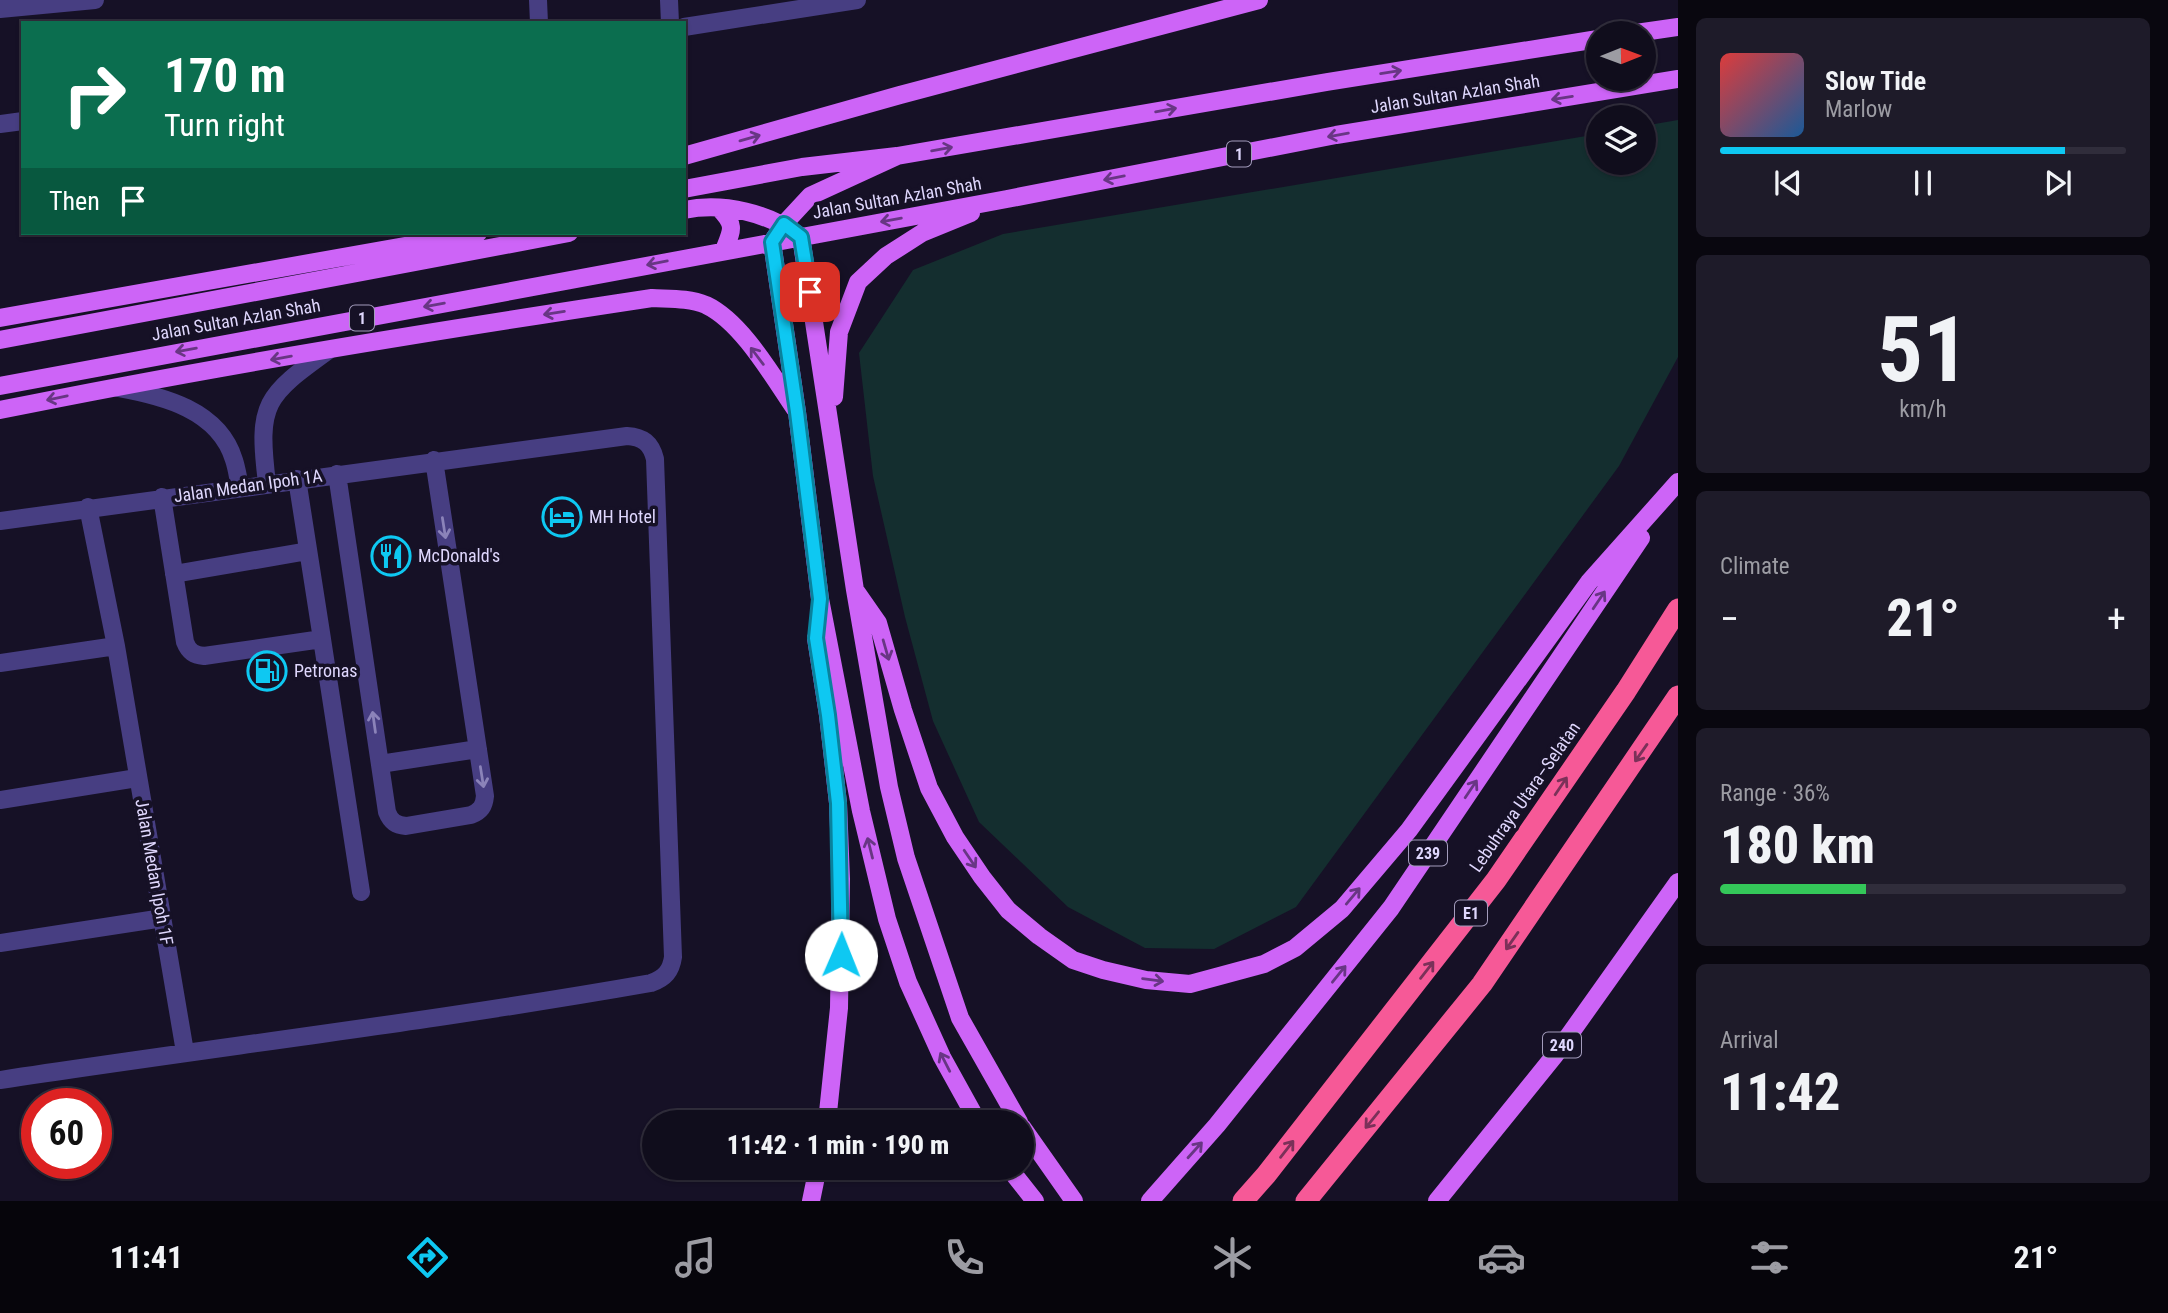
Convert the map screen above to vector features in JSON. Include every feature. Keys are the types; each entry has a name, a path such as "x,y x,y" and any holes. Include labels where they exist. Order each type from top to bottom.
{"highway":[{"name":"Lebuhraya Utara–Selatan","path":"1242,1201 1266,1175 1496,880 1626,691 1678,609"},
{"path":"1306,1201 1482,984 1678,696"}],"main road":[{"path":"686,155 900,95 1259,0"},
{"path":"1656,30 1678,27"},
{"name":"Jalan Sultan Azlan Shah","path":"686,189 802,167 897,156 1327,82 1586,41"},
{"name":"Jalan Sultan Azlan Shah","path":"0,386 1007,199 1336,135 1678,79"},
{"path":"897,156 810,196 784,224 772,242 797,412 820,599 861,811 887,919 908,982 942,1057 971,1110"},
{"path":"832,430 839,332 858,282 886,256 922,233 1007,199"},
{"path":"686,210 702,206 764,215 784,224 801,237 855,590 890,787 906,858 960,1018 1012,1110"},
{"path":"720,209 730,220 732,231 724,250"},
{"path":"0,340 558,235"},
{"path":"0,318 447,237"},
{"path":"0,410 113,387 449,329 652,298 685,299 707,306 727,319 760,359 797,412"},
{"path":"855,590 878,623 929,788 955,836 1008,910 1073,960 1146,980 1191,984 1264,964 1295,948 1342,909 1409,830 1589,582 1678,482"},
{"name":"239","path":"1150,1201 1217,1125 1391,908 1678,482"},
{"path":"820,599 816,638 838,803 842,928 839,1008 828,1110"},
{"name":"240","path":"1437,1201 1555,1055 1678,882"},
{"path":"1034,1145 1074,1201"},
{"path":"811,1201 815,1180"},
{"path":"1018,1180 1035,1201"}],"street":[{"path":"0,9 27,3 94,0"},
{"path":"538,0 539,21"},
{"path":"669,0 670,21"},
{"path":"686,26 755,8 857,0"},
{"path":"0,124 21,121"},
{"path":"267,483 262,434 265,415 272,398 289,379 329,350"},
{"path":"113,387 177,402 214,427 226,442 234,459 240,487"},
{"name":"Jalan Medan Ipoh 1A","path":"0,521 626,436 637,436 646,441 652,449 655,459 662,613 671,966 660,980 651,983 378,1028 185,1052"},
{"path":"337,474 387,812 390,820 397,825 407,826 471,815 479,811 485,796 434,460"},
{"path":"297,479 361,892"},
{"path":"162,497 188,650 196,655 322,639"},
{"name":"Jalan Medan Ipoh 1F","path":"88,507 116,646 185,1052"},
{"path":"174,574 308,551"},
{"path":"0,663 116,646"},
{"path":"380,764 478,749"},
{"path":"0,800 138,778"},
{"path":"0,943 163,918"},
{"path":"0,1080 185,1052"}],"green space":[{"path":"1678,120 1678,357 1619,466 1296,907 1214,949 1145,948 1068,907 979,822 933,721 905,617 873,476 859,353 913,270 1003,234 1586,136 1586,175 1656,175 1656,124"}],"place":[{"name":"MH Hotel","path":"562,517"},
{"name":"McDonald's","path":"391,556"},
{"name":"Petronas","path":"267,671"}],"route":[{"path":"810,292 801,237 784,224 772,242 797,412 820,599 816,638 838,803 841,955"}]}
